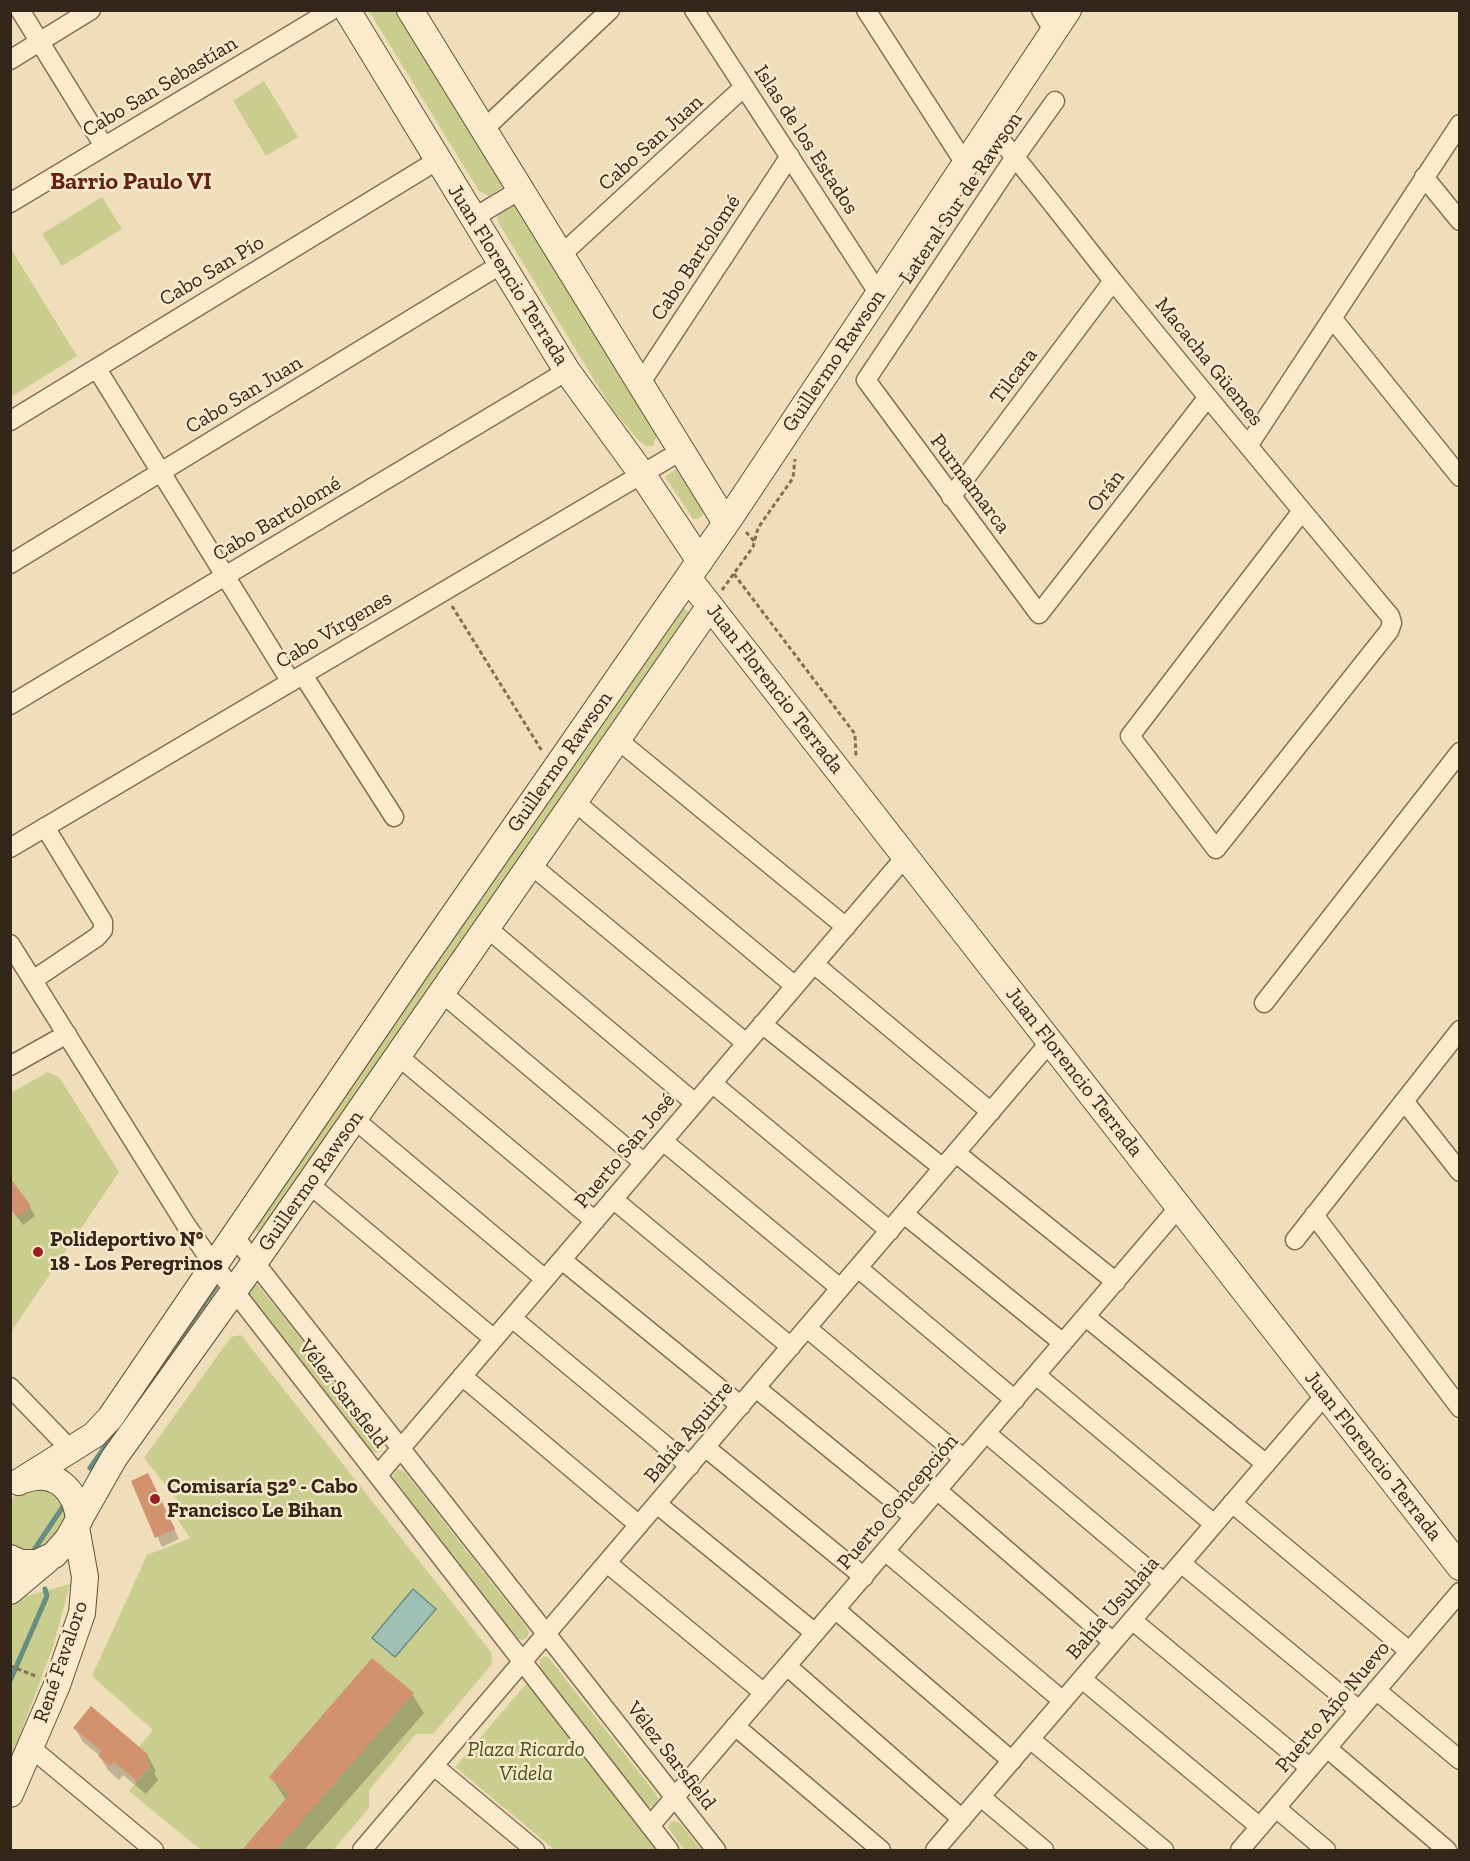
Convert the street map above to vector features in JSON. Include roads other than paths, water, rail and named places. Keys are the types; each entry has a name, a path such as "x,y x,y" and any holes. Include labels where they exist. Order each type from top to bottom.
{"main road":[{"name":"Juan Florencio Terrada","path":"347,10 567,371 642,474 694,570 710,606 1460,1568"},
{"path":"410,10 726,523"},
{"name":"Guillermo Rawson","path":"15,1486 94,1435 110,1418 726,523 991,129 1068,10"},
{"name":"Guillermo Rawson","path":"49,1559 60,1549 77,1524 114,1458 254,1263 710,606"},
{"name":"René Favaloro","path":"10,1794 60,1677 81,1613 85,1577 75,1498 71,1492 57,1481 45,1476 36,1476 15,1486"},
{"path":"10,1558 28,1564 49,1559"},
{"path":"10,1591 49,1559"}],"street":[{"path":"20,10 104,146"},
{"path":"10,60 91,10"},
{"name":"Cabo San Sebastían","path":"10,203 332,10"},
{"path":"483,130 610,10"},
{"name":"Islas de los Estados","path":"694,10 879,294"},
{"path":"866,10 966,165"},
{"path":"1041,10 1054,32"},
{"name":"Cabo San Juan","path":"561,255 744,87"},
{"name":"Lateral Sur de Rawson","path":"866,381 1015,157 1055,101"},
{"path":"1248,446 1460,124"},
{"name":"Macacha Güemes","path":"991,129 1248,446 1390,616 1392,623 1389,631 1216,849 1130,736 1302,511"},
{"name":"Cabo Bartolomé","path":"640,384 790,156"},
{"name":"Cabo San Pío","path":"10,421 438,160"},
{"path":"1424,177 1460,221"},
{"path":"473,219 520,190"},
{"name":"Cabo San Juan","path":"10,564 501,264"},
{"name":"Tilcara","path":"951,497 1113,281"},
{"path":"1332,318 1460,477"},
{"path":"97,369 225,576 394,817"},
{"name":"Cabo Bartolomé","path":"10,705 567,371"},
{"name":"Purmamarca","path":"866,381 1039,614"},
{"name":"Orán","path":"1039,614 1208,397"},
{"name":"Cabo Vírgenes","path":"10,848 681,451"},
{"path":"618,740 846,927"},
{"path":"1264,1003 1460,752"},
{"path":"575,802 795,986"},
{"path":"33,980 104,930 103,922 45,827"},
{"name":"Puerto San José","path":"378,1475 906,856"},
{"path":"531,865 746,1043"},
{"path":"487,928 695,1103"},
{"name":"Vélez Sarsfield","path":"10,944 186,1225 214,1265 669,1851"},
{"path":"814,964 991,1112"},
{"path":"442,993 644,1163"},
{"path":"762,1024 943,1168"},
{"path":"1295,1240 1460,1030"},
{"path":"10,1066 67,1035"},
{"name":"Bahía Aguirre","path":"369,1848 434,1766 1050,1042"},
{"path":"398,1056 595,1221"},
{"path":"712,1083 890,1231"},
{"path":"1404,1101 1460,1172"},
{"path":"354,1119 545,1279"},
{"path":"663,1141 840,1288"},
{"path":"956,1153 1116,1282"},
{"path":"309,1184 494,1339"},
{"path":"614,1199 791,1347"},
{"name":"Puerto Concepción","path":"650,1826 1179,1207"},
{"path":"904,1214 1063,1343"},
{"path":"1314,1215 1460,1408"},
{"name":"Vélez Sarsfield","path":"234,1236 716,1851"},
{"path":"562,1260 741,1406"},
{"path":"858,1268 1015,1400"},
{"path":"1086,1317 1266,1464"},
{"path":"512,1318 690,1466"},
{"path":"807,1328 964,1460"},
{"path":"1036,1375 1214,1524"},
{"path":"462,1376 639,1525"},
{"path":"10,1387 70,1449"},
{"path":"756,1388 914,1517"},
{"name":"Bahía Usuhaia","path":"935,1851 1325,1395"},
{"path":"986,1433 1164,1583"},
{"path":"705,1447 864,1577"},
{"path":"937,1490 1113,1642"},
{"path":"1232,1503 1409,1651"},
{"path":"657,1504 815,1633"},
{"path":"885,1551 1063,1701"},
{"path":"607,1563 764,1693"},
{"path":"1181,1563 1359,1710"},
{"name":"Puerto Año Nuevo","path":"1240,1851 1460,1592"},
{"path":"836,1609 1012,1761"},
{"path":"1132,1620 1310,1768"},
{"path":"786,1666 962,1819"},
{"path":"1082,1679 1260,1827"},
{"path":"1376,1690 1460,1760"},
{"path":"735,1726 881,1851"},
{"path":"1030,1739 1164,1851"},
{"path":"30,1747 148,1848"},
{"path":"1327,1748 1447,1851"},
{"path":"434,1766 535,1851"},
{"path":"981,1797 1044,1851"},
{"path":"1276,1808 1326,1851"}],"water":[{"path":"413,1589 436,1609 395,1657 372,1638"}],"waterway":[{"path":"157,1371 215,1288"},
{"path":"90,1468 120,1425"},
{"path":"35,1555 34,1550 64,1505"},
{"path":"10,1681 47,1596 45,1589"}],"place":[{"name":"Polideportivo N° 18 - Los Peregrinos","path":"38,1252"},
{"name":"Comisaría 52° - Cabo Francisco Le Bihan","path":"155,1499"}],"district":[{"name":"Barrio Paulo VI","path":"131,182"}],"park label":[{"name":"Plaza Ricardo Videla","path":"526,1762"}]}
